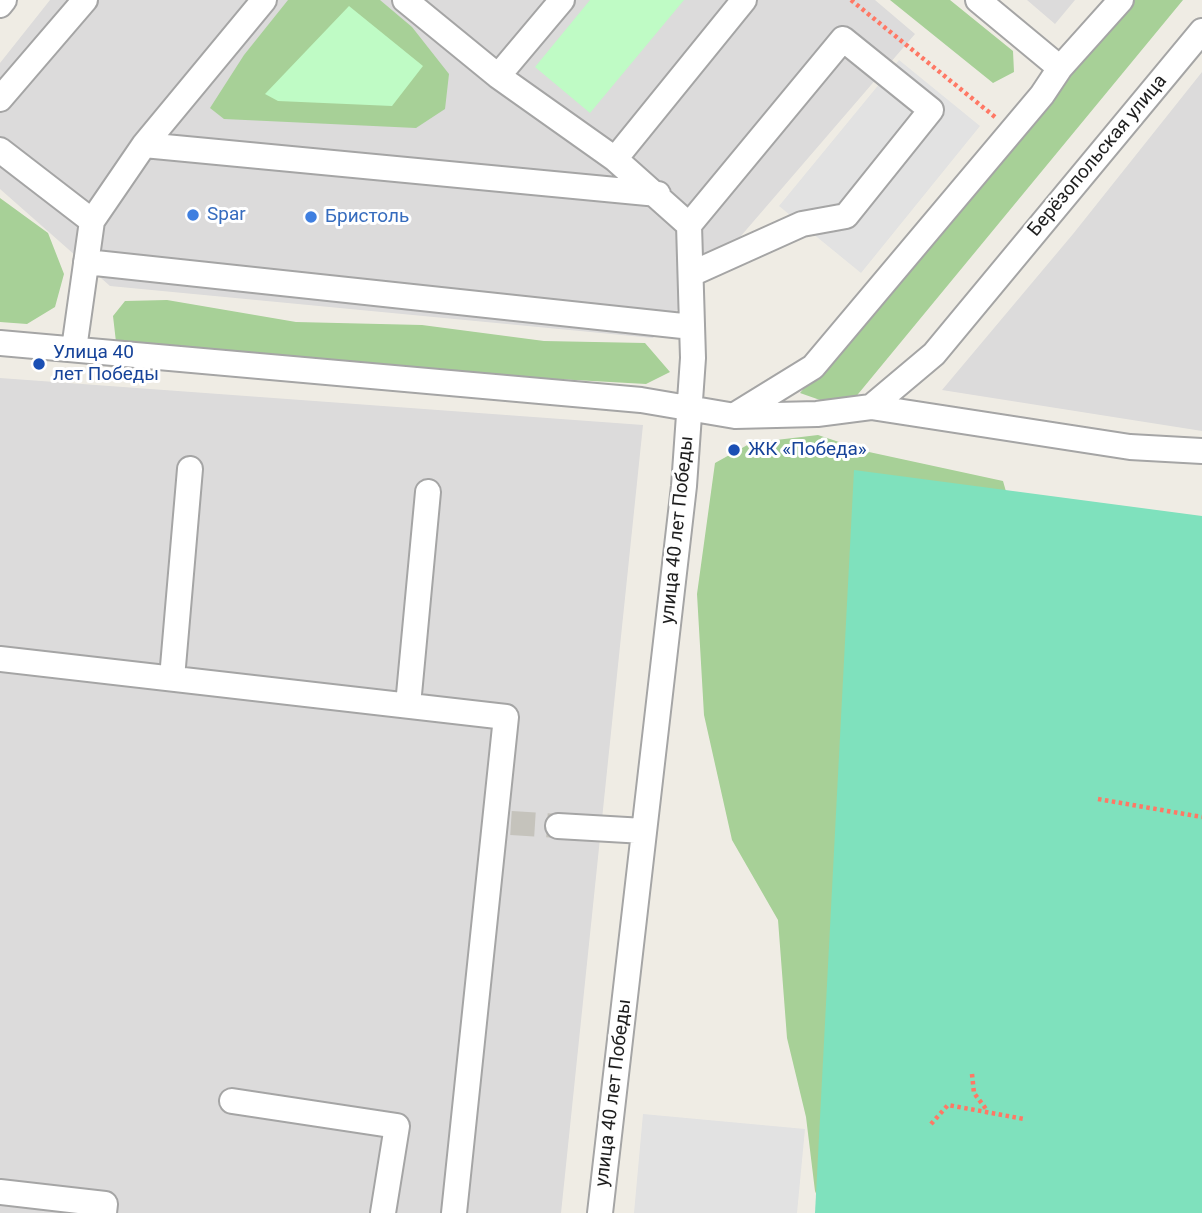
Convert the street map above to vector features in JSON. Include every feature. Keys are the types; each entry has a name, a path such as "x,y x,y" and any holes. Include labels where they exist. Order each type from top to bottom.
{"street":[{"path":"0,5 4,0"},
{"path":"0,99 85,0"},
{"path":"74,349 92,221 144,145 264,0"},
{"path":"498,76 562,0"},
{"path":"615,159 744,0"},
{"path":"978,0 1060,68"},
{"path":"735,415 813,367 1012,131 1060,68 1121,0"},
{"path":"408,1 498,76 615,159 658,194 689,225"},
{"name":"Берёзопольская улица","path":"871,407 934,354 1202,31"},
{"path":"691,274 802,224 846,216 931,110 843,39 689,225 692,327 690,410 735,415 817,414 871,407 1030,434 1130,447 1202,451"},
{"path":"144,145 658,194"},
{"path":"0,150 92,221"},
{"path":"86,262 692,327"},
{"name":"улица 40 лет Победы","path":"0,343 641,400 690,410 600,1213"},
{"path":"172,678 190,468"},
{"path":"408,705 428,492"},
{"path":"0,659 506,717 503,823 454,1213"},
{"path":"558,826 644,831"},
{"path":"232,1101 397,1126 383,1213"},
{"path":"0,1192 105,1204 104,1213"}],"path":[{"path":"851,0 1012,131"},
{"path":"1098,799 1202,817"},
{"path":"972,1074 974,1093 986,1110"},
{"path":"931,1124 948,1105 1024,1119"}],"shaded area":[{"path":"50,0 875,0 915,34 653,338 110,286 0,189 0,63"},
{"path":"1027,0 1075,0 1055,24"},
{"path":"899,60 980,126 861,273 779,206"},
{"path":"1202,72 1202,431 942,390 1073,234"},
{"path":"0,378 643,425 561,1213 0,1213"},
{"path":"643,1114 805,1129 797,1213 634,1213"}],"green space":[{"path":"288,0 380,0 412,27 449,74 445,109 416,128 224,119 210,108 244,55"},
{"path":"590,0 684,0 590,113 535,67"},
{"path":"890,0 950,0 1013,51 1014,72 993,83"},
{"path":"1123,0 1183,0 854,399 820,400 800,393 1062,81"},
{"path":"349,6 423,66 392,106 278,101 265,94"},
{"path":"0,198 48,233 64,274 55,307 27,324 0,322"},
{"path":"167,300 296,322 422,325 544,341 645,343 670,372 646,384 342,364 116,342 113,316 125,301"},
{"path":"818,435 869,452 1003,481 1025,558 824,1213 815,1191 806,1117 787,1038 778,920 732,840 704,715 697,594 715,463 751,443"},
{"path":"854,470 1202,516 1202,1213 815,1213"}],"tunnel":[{"path":"511,823 558,826"}],"place":[{"name":"Spar","path":"193,215"},
{"name":"Бристоль","path":"311,217"},
{"name":"Улица 40 лет Победы","path":"39,364"},
{"name":"ЖК «Победа»","path":"734,450"}]}
